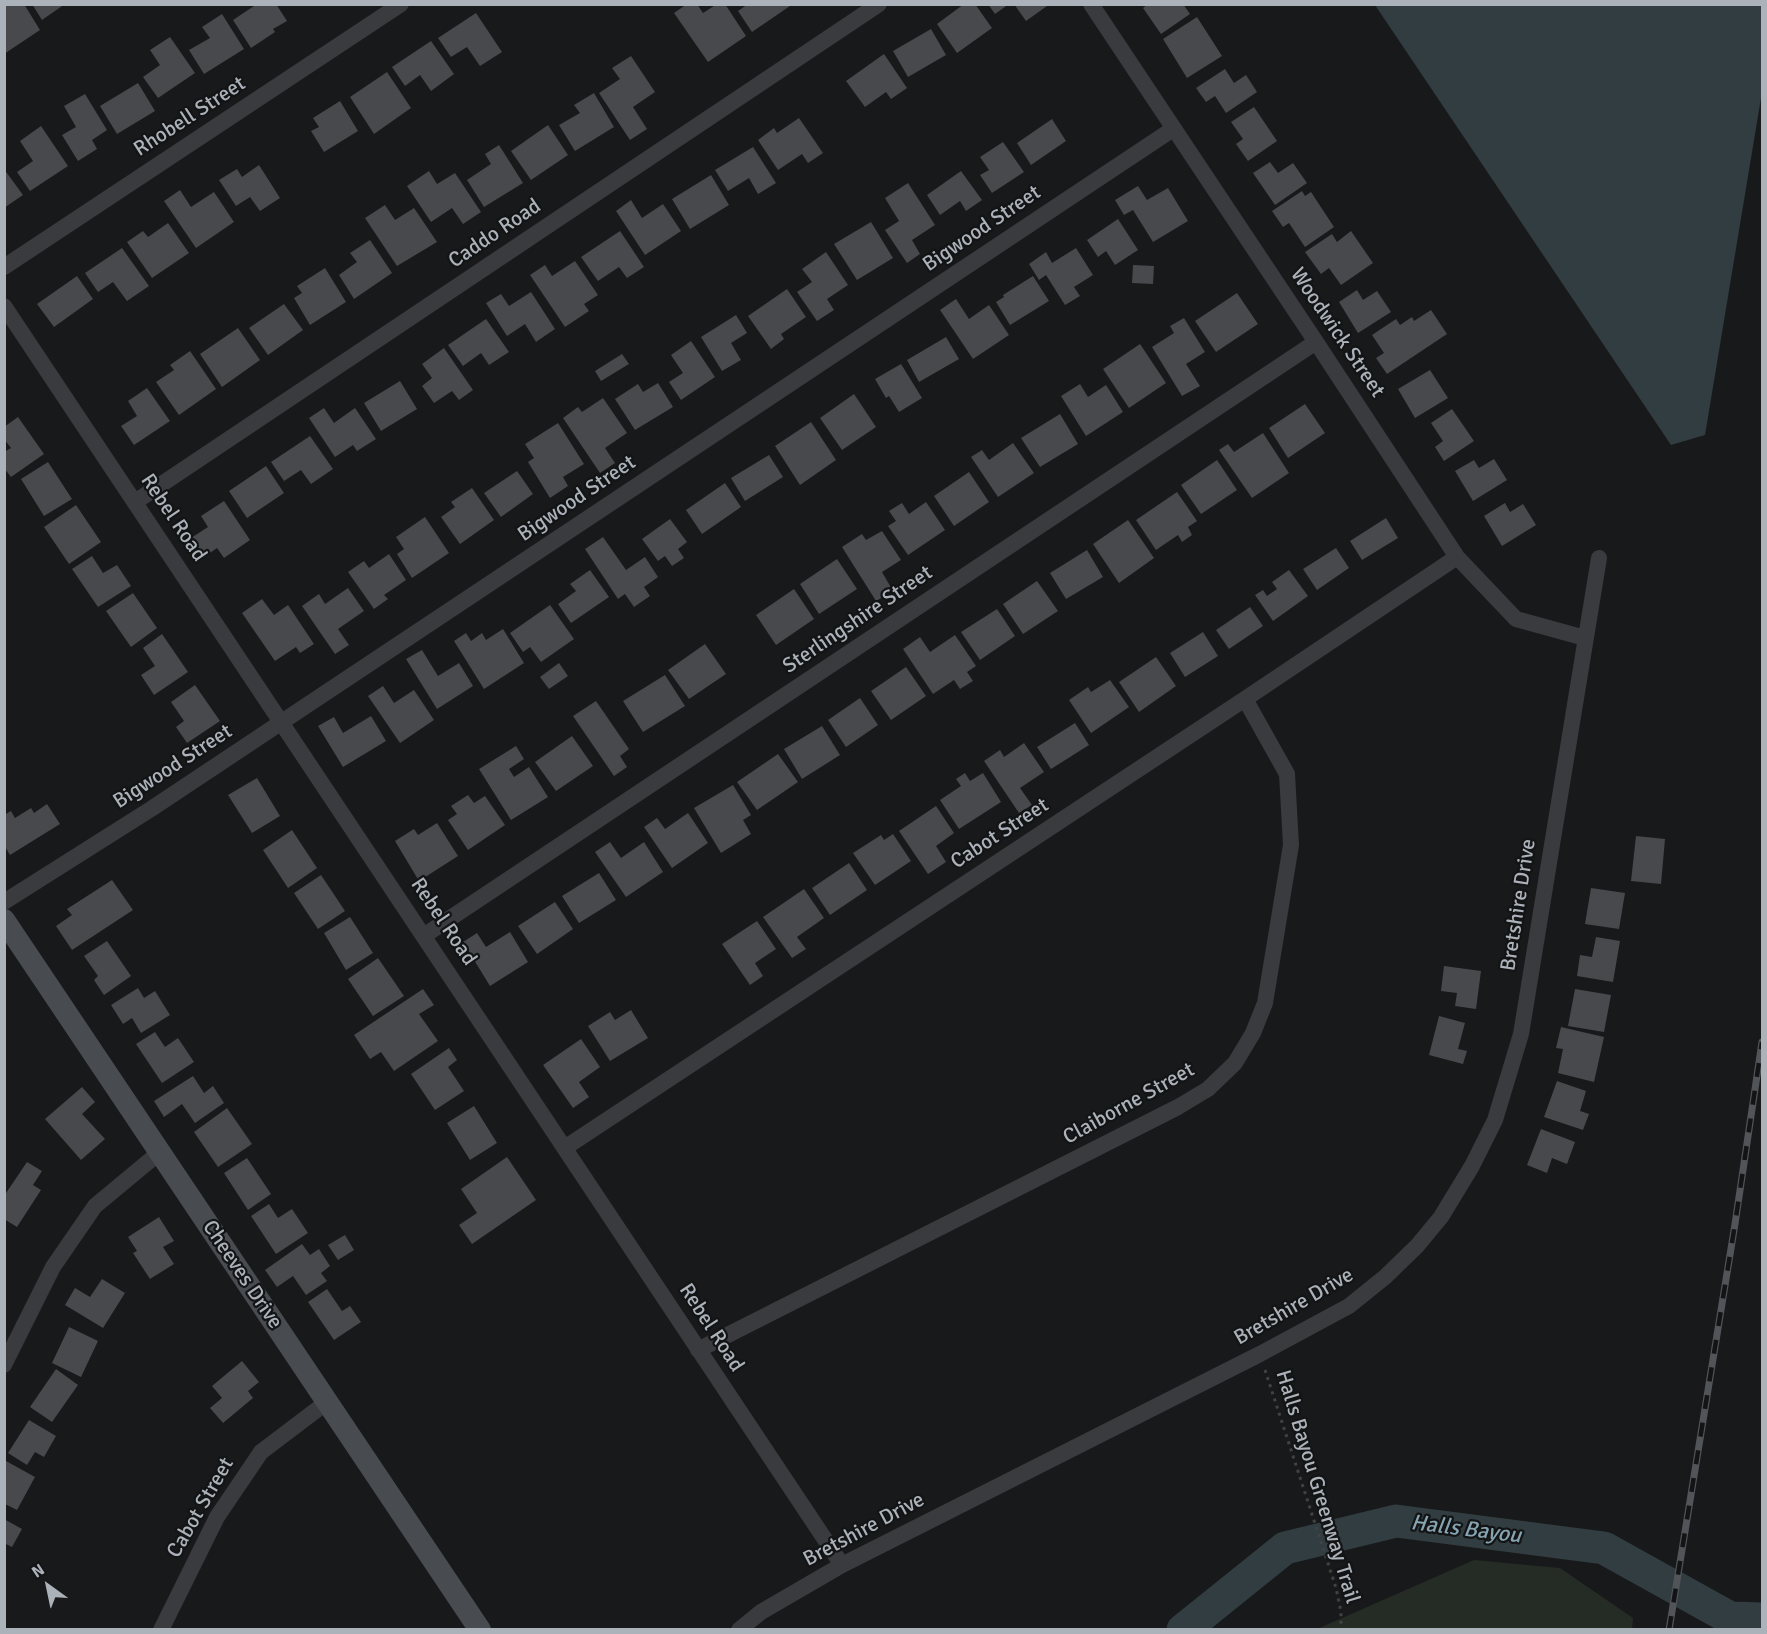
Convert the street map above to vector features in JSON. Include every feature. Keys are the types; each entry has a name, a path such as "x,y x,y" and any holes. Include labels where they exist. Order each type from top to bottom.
{"street":[{"name":"Rhobell Street","path":"4,267 401,4"},
{"name":"Caddo Road","path":"135,502 879,4"},
{"name":"Woodwick Street","path":"1091,4 1457,557 1516,619 1585,638"},
{"name":"Bigwood Street","path":"4,902 151,809 1173,129"},
{"name":"Rebel Road","path":"4,306 842,1564"},
{"name":"Sterlingshire Street","path":"425,935 1316,342"},
{"name":"Cabot Street","path":"566,1148 1457,557"},
{"name":"Bretshire Drive","path":"739,1629 760,1612 842,1564 1260,1354 1349,1306 1385,1277 1417,1246 1442,1217 1472,1166 1495,1120 1521,1034 1599,558"},
{"name":"Claiborne Street","path":"698,1350 1178,1107 1208,1089 1235,1063 1253,1033 1265,1003 1291,845 1287,774 1245,699"},
{"name":"Cheeves Drive","path":"4,920 480,1629"},
{"path":"4,1365 53,1267 95,1206 160,1152"},
{"name":"Cabot Street","path":"161,1629 217,1516 261,1452 327,1402"}],"path":[{"name":"Halls Bayou Greenway Trail","path":"1260,1354 1336,1588 1341,1612 1341,1629"}],"shaded area":[{"path":"1375,5 1762,5 1762,92 1705,435 1671,445"},
{"path":"1474,1560 1560,1568 1633,1618 1632,1629 1317,1629"}],"building":[{"path":"4,4 24,4 40,30 4,54"},
{"path":"32,4 65,4 42,20"},
{"path":"257,4 276,4 287,21 273,29 275,32 251,48 233,20"},
{"path":"687,4 697,4 703,13 717,4 725,4 746,36 708,62 674,13"},
{"path":"748,4 789,4 790,6 752,32 738,11"},
{"path":"964,4 975,4 992,28 957,53 937,24"},
{"path":"988,4 1009,4 995,14"},
{"path":"1014,4 1046,4 1047,6 1026,21"},
{"path":"1148,4 1183,4 1190,14 1161,34 1143,8"},
{"path":"476,13 502,52 480,66 467,47 451,57 438,38"},
{"path":"222,14 244,49 204,74 189,50 210,38 202,27"},
{"path":"1197,17 1222,56 1187,78 1163,39"},
{"path":"931,29 946,55 908,77 893,51"},
{"path":"170,37 195,73 158,98 143,77 160,65 150,50"},
{"path":"431,41 454,74 431,91 420,75 405,86 392,67"},
{"path":"884,54 907,88 891,99 886,92 865,107 846,81"},
{"path":"631,56 655,92 633,107 647,129 630,140 599,93 620,79 612,68"},
{"path":"1225,69 1234,83 1246,75 1257,92 1226,113 1215,96 1206,102 1196,88"},
{"path":"387,72 411,108 374,134 350,97"},
{"path":"138,83 155,111 117,134 100,106"},
{"path":"594,93 614,127 575,151 559,125 580,113 574,105"},
{"path":"85,94 107,130 92,140 97,149 78,161 62,135 76,127 64,106"},
{"path":"340,101 358,131 324,152 311,131 319,127 313,118"},
{"path":"1254,107 1277,141 1248,161 1236,144 1243,139 1231,122"},
{"path":"799,118 823,153 808,163 802,154 778,170 758,140 774,128 777,133"},
{"path":"1052,119 1066,141 1031,165 1017,143"},
{"path":"548,125 568,155 531,180 511,151"},
{"path":"41,126 68,166 30,191 17,172 33,161 20,141"},
{"path":"1003,142 1024,172 992,193 980,175 989,170 980,157"},
{"path":"499,145 523,183 484,207 467,180 491,164 485,154"},
{"path":"753,147 776,183 758,194 749,178 728,191 715,170"},
{"path":"1270,162 1278,173 1293,163 1307,183 1275,205 1253,173"},
{"path":"259,165 280,198 260,211 250,197 236,206 219,180 237,169 242,177"},
{"path":"4,169 23,195 4,208"},
{"path":"429,171 437,184 455,173 481,212 463,224 452,208 431,222 407,186"},
{"path":"961,171 982,200 966,211 960,201 940,215 927,195"},
{"path":"711,175 729,205 690,229 672,199"},
{"path":"908,183 935,225 912,240 920,254 907,263 885,230 899,221 885,198"},
{"path":"1138,186 1147,200 1168,188 1188,221 1153,242 1133,210 1124,215 1115,200"},
{"path":"180,190 191,207 214,192 234,222 196,248 164,201"},
{"path":"1302,191 1305,196 1311,192 1334,227 1305,247 1289,223 1283,227 1272,211"},
{"path":"631,200 642,218 663,204 681,231 645,255 616,211"},
{"path":"385,205 395,220 414,208 437,242 397,266 365,218"},
{"path":"1118,219 1138,250 1115,265 1106,251 1098,257 1087,240"},
{"path":"871,222 893,258 857,280 834,244"},
{"path":"168,223 189,253 152,278 127,242 143,231 148,237"},
{"path":"620,231 644,267 627,278 619,267 598,281 581,257"},
{"path":"1351,231 1373,263 1341,285 1329,268 1321,274 1305,252 1332,234 1337,242"},
{"path":"370,240 392,273 354,299 339,275 357,262 350,253"},
{"path":"122,248 149,286 127,301 113,282 98,292 85,273"},
{"path":"1076,248 1093,275 1074,287 1080,296 1065,305 1046,275 1039,280 1029,264 1046,252 1052,263"},
{"path":"826,252 848,285 827,299 834,310 817,321 797,292 812,282 802,269"},
{"path":"575,261 598,295 584,304 589,311 565,327 530,275 545,265 552,276"},
{"path":"1133,265 1154,266 1153,284 1132,283"},
{"path":"325,268 346,302 310,325 294,298 302,293 297,286"},
{"path":"77,276 93,299 54,327 37,304"},
{"path":"1033,276 1049,301 1010,325 996,302"},
{"path":"787,289 806,317 781,334 784,339 771,349 748,316"},
{"path":"1357,290 1363,300 1377,291 1391,312 1358,333 1339,302"},
{"path":"531,292 555,329 536,342 525,324 507,336 486,303 501,294 509,306"},
{"path":"1237,293 1258,324 1216,352 1195,321"},
{"path":"956,299 969,319 989,305 1009,335 973,359 940,310"},
{"path":"284,304 303,330 268,355 249,328"},
{"path":"1431,310 1447,334 1387,374 1376,358 1384,353 1372,335 1396,319 1400,325 1412,317 1414,321"},
{"path":"736,315 747,333 731,343 741,360 722,371 701,337"},
{"path":"1184,318 1205,352 1186,364 1200,386 1182,396 1152,347 1174,333 1170,326"},
{"path":"486,319 509,352 489,365 481,353 463,366 448,345"},
{"path":"238,328 260,360 222,387 200,354"},
{"path":"946,337 959,359 919,382 907,360"},
{"path":"691,341 715,377 681,400 669,382 683,373 671,355"},
{"path":"1140,344 1166,383 1129,408 1103,369"},
{"path":"444,348 473,390 459,400 452,391 434,403 422,386 432,378 422,364"},
{"path":"190,351 216,389 179,415 156,382 174,370 170,365"},
{"path":"622,354 629,364 601,381 595,371"},
{"path":"901,364 922,398 899,412 889,396 886,398 875,379"},
{"path":"1430,370 1448,398 1415,418 1398,389"},
{"path":"400,381 417,409 381,431 364,403"},
{"path":"658,383 673,407 635,430 615,399 638,384 643,392"},
{"path":"1080,384 1088,397 1106,385 1123,412 1086,436 1061,396"},
{"path":"147,388 170,421 134,445 121,426 137,416 128,401"},
{"path":"854,394 876,427 842,450 820,418"},
{"path":"603,398 627,433 605,448 615,463 600,473 563,418 578,407 582,412"},
{"path":"1305,404 1325,433 1288,458 1269,428"},
{"path":"324,408 334,423 355,408 376,439 357,451 353,445 335,457 309,418"},
{"path":"1452,409 1474,441 1444,461 1435,447 1443,441 1431,423"},
{"path":"1060,414 1078,444 1040,467 1021,438"},
{"path":"18,417 44,454 11,477 4,468 4,452 11,448 4,439 4,427"},
{"path":"811,422 836,460 800,485 775,446"},
{"path":"558,423 584,464 563,477 568,486 550,498 528,462 534,458 525,444"},
{"path":"1263,433 1289,473 1252,498 1219,450 1228,444 1234,452"},
{"path":"310,436 333,469 311,484 301,470 284,481 271,462"},
{"path":"1013,443 1034,473 998,497 971,457 982,450 989,460"},
{"path":"769,455 783,477 745,501 731,478"},
{"path":"1494,459 1507,480 1473,501 1455,471 1474,460 1479,468"},
{"path":"1217,460 1237,490 1201,514 1181,485"},
{"path":"48,462 72,499 44,516 21,479"},
{"path":"266,466 284,493 247,518 229,491"},
{"path":"517,471 533,494 501,517 484,493"},
{"path":"969,472 989,502 954,526 934,496"},
{"path":"725,483 741,507 702,534 686,510"},
{"path":"472,488 494,520 460,544 441,517 455,507 451,502"},
{"path":"1177,492 1197,521 1188,527 1192,535 1182,542 1178,535 1156,550 1136,520"},
{"path":"224,501 250,540 224,558 217,548 204,557 191,538 208,527 201,516"},
{"path":"926,502 945,530 908,555 888,526 896,521 889,511 902,503 909,514"},
{"path":"1505,503 1510,512 1523,504 1536,525 1502,546 1484,516"},
{"path":"76,505 101,542 69,564 44,527"},
{"path":"425,517 449,553 412,578 397,554 404,549 396,537"},
{"path":"1386,518 1398,538 1362,560 1350,541"},
{"path":"670,519 687,542 678,549 684,558 672,566 665,556 658,561 642,539"},
{"path":"1128,520 1154,558 1119,583 1093,544"},
{"path":"882,531 901,560 882,572 893,591 876,601 842,547 862,534 866,540"},
{"path":"603,537 626,570 645,557 658,577 644,587 650,596 634,607 625,594 618,599 585,549"},
{"path":"1336,548 1349,568 1317,590 1303,569"},
{"path":"1087,550 1103,577 1066,599 1050,573"},
{"path":"389,554 406,580 384,595 388,599 374,609 348,572 364,561 369,568"},
{"path":"92,556 103,573 117,565 131,586 98,607 72,569"},
{"path":"837,559 857,589 819,614 800,584"},
{"path":"590,570 609,597 571,623 558,604 576,591 570,584"},
{"path":"1289,570 1308,596 1273,621 1255,595 1263,590 1267,596 1277,589 1272,582"},
{"path":"1037,581 1058,611 1023,634 1003,604"},
{"path":"348,588 364,611 338,629 349,645 335,654 302,606 319,594 325,604"},
{"path":"794,589 814,619 776,645 756,615"},
{"path":"133,593 157,628 131,647 106,611"},
{"path":"262,599 274,615 288,605 314,644 300,653 296,647 275,661 242,613"},
{"path":"550,605 574,639 541,662 530,647 523,652 510,633"},
{"path":"1250,607 1263,626 1229,649 1216,630"},
{"path":"997,609 1015,636 980,660 961,632"},
{"path":"503,629 524,663 484,689 454,641 466,633 471,641 482,633 486,640"},
{"path":"1203,632 1218,656 1185,677 1170,653"},
{"path":"162,634 188,672 154,695 141,675 155,666 143,648"},
{"path":"955,635 976,666 967,672 973,681 960,689 954,680 933,694 903,649 920,637 930,652"},
{"path":"705,644 726,674 689,699 668,670"},
{"path":"422,650 438,676 459,663 473,686 437,709 406,659"},
{"path":"1156,657 1176,686 1139,712 1119,682"},
{"path":"559,663 568,676 549,689 540,677"},
{"path":"906,667 926,696 891,720 871,691"},
{"path":"665,675 685,706 643,732 623,701"},
{"path":"1110,680 1129,707 1091,733 1069,700 1088,687 1091,692"},
{"path":"195,685 220,721 187,743 176,727 184,721 171,702"},
{"path":"383,686 394,703 414,690 434,720 400,743 368,696"},
{"path":"860,698 878,725 846,747 828,720"},
{"path":"596,701 629,749 620,756 627,767 614,776 573,716"},
{"path":"371,716 386,741 343,767 318,726 334,717 343,733"},
{"path":"1075,723 1089,745 1051,769 1037,747"},
{"path":"822,726 840,755 802,779 784,749"},
{"path":"572,736 593,766 556,791 535,762"},
{"path":"1024,743 1044,772 1020,788 1032,805 1019,813 984,761 1000,750 1004,757"},
{"path":"516,746 524,759 509,769 514,777 529,767 548,797 511,820 479,769"},
{"path":"778,754 798,782 757,810 737,782"},
{"path":"965,773 970,781 983,773 1001,802 959,829 940,800 961,786 956,779"},
{"path":"257,778 280,816 252,833 228,795"},
{"path":"733,785 751,815 743,820 751,834 721,853 694,808"},
{"path":"468,795 474,803 485,796 505,825 468,850 448,820 457,814 451,806"},
{"path":"47,804 60,824 10,855 4,845 4,815 11,811 15,818 31,808 34,813"},
{"path":"936,806 954,833 936,846 946,862 928,874 899,831"},
{"path":"688,813 708,843 672,868 644,827 657,818 665,829"},
{"path":"437,823 458,856 419,881 395,841 414,829 418,835"},
{"path":"292,830 317,868 288,888 263,850"},
{"path":"893,834 911,861 875,885 853,853 881,835 884,840"},
{"path":"1636,836 1665,839 1661,884 1631,881"},
{"path":"610,842 621,858 644,842 663,872 626,897 595,852"},
{"path":"849,863 867,890 830,915 812,888"},
{"path":"599,873 616,900 579,923 562,896"},
{"path":"321,875 345,911 318,929 294,893"},
{"path":"112,880 133,910 72,950 56,926 72,915 67,909"},
{"path":"1591,888 1625,893 1619,929 1585,924"},
{"path":"804,889 824,918 797,937 806,949 792,958 763,917"},
{"path":"555,902 573,929 537,954 518,926"},
{"path":"350,917 373,953 346,970 324,933"},
{"path":"757,921 776,949 755,963 763,976 750,985 722,944"},
{"path":"510,932 528,962 490,986 463,942 477,933 486,947"},
{"path":"1596,937 1620,941 1613,982 1577,976 1580,955 1592,957"},
{"path":"107,941 131,976 104,995 94,980 98,976 84,956"},
{"path":"378,958 404,996 373,1016 348,979"},
{"path":"1444,966 1481,971 1476,1009 1455,1006 1457,993 1441,991"},
{"path":"138,988 144,998 155,991 170,1015 141,1033 132,1018 123,1024 111,1005"},
{"path":"423,989 434,1005 419,1014 438,1041 394,1071 381,1052 370,1059 354,1035"},
{"path":"1575,989 1611,995 1604,1032 1568,1026"},
{"path":"631,1010 648,1038 610,1061 588,1026 610,1012 615,1020"},
{"path":"1439,1016 1465,1023 1458,1049 1467,1051 1463,1064 1429,1055"},
{"path":"1561,1027 1604,1037 1594,1082 1558,1073 1563,1049 1556,1048"},
{"path":"155,1032 165,1047 178,1038 194,1062 162,1083 136,1044"},
{"path":"581,1039 600,1067 579,1082 589,1097 573,1108 543,1065"},
{"path":"449,1048 457,1060 448,1067 464,1091 435,1110 411,1074"},
{"path":"193,1076 204,1093 213,1086 224,1103 195,1123 182,1104 164,1117 154,1101"},
{"path":"1557,1081 1586,1091 1580,1111 1589,1114 1583,1130 1544,1117"},
{"path":"82,1087 95,1102 82,1114 105,1139 81,1160 45,1119"},
{"path":"474,1106 497,1143 470,1160 447,1123"},
{"path":"227,1108 252,1144 218,1167 194,1132"},
{"path":"1541,1129 1575,1142 1567,1164 1552,1158 1547,1173 1527,1165"},
{"path":"507,1157 536,1200 472,1244 459,1225 477,1213 461,1189"},
{"path":"247,1158 271,1194 248,1210 224,1173"},
{"path":"27,1162 42,1171 33,1185 41,1190 17,1227 4,1219 4,1196"},
{"path":"269,1204 278,1218 292,1209 308,1233 276,1254 251,1216"},
{"path":"159,1217 174,1241 163,1247 174,1264 150,1279 133,1253 137,1251 128,1237"},
{"path":"345,1235 354,1250 338,1260 328,1245"},
{"path":"302,1244 310,1255 319,1249 330,1266 321,1273 327,1281 306,1295 293,1276 277,1287 265,1270"},
{"path":"102,1279 125,1293 103,1328 65,1305 75,1288 90,1297"},
{"path":"327,1289 342,1311 350,1306 361,1322 334,1340 308,1302"},
{"path":"69,1327 98,1341 81,1377 52,1363"},
{"path":"242,1361 259,1382 248,1391 253,1398 223,1423 210,1408 222,1398 212,1386"},
{"path":"56,1369 78,1385 52,1422 30,1407"},
{"path":"29,1420 56,1436 44,1457 35,1452 27,1465 8,1453"},
{"path":"6,1461 35,1477 17,1510 5,1504"},
{"path":"4,1519 22,1529 12,1547 4,1543"}],"waterway":[{"name":"Halls Bayou","path":"1183,1630 1285,1548 1396,1521 1604,1548 1730,1618 1762,1619"}],"railway":[{"path":"1669,1630 1762,1042"}]}
